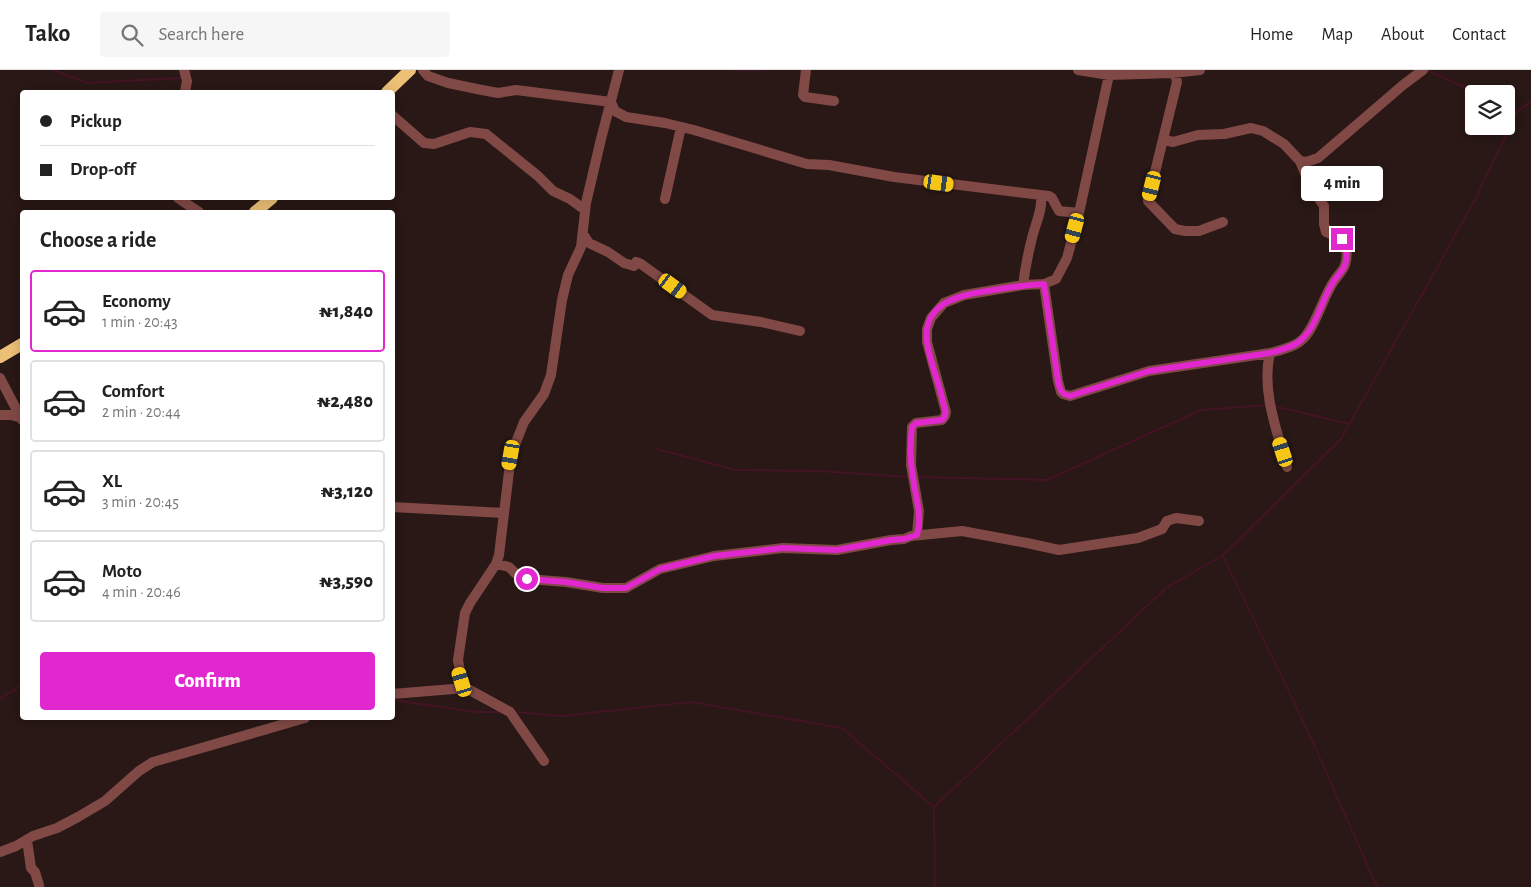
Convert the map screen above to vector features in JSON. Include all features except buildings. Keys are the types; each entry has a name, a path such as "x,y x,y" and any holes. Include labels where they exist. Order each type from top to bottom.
{"main road":[{"path":"390,90 410,70"},
{"path":"257,210 270,200"},
{"path":"0,357 20,345"}],"street":[{"path":"184,70 187,84 186,90"},
{"path":"423,70 428,76 448,83 498,93 516,90 611,102"},
{"path":"466,688 461,677 458,660 465,613 493,571 499,556 511,455 524,422 544,394 551,375 568,275 581,247 585,210 619,70"},
{"path":"806,70 803,95 805,97 834,101"},
{"path":"1078,70 1109,75 1136,72 1172,73 1200,70"},
{"path":"1300,161 1306,162 1318,158 1380,104 1424,70"},
{"path":"1172,73 1176,77 1177,82 1148,201 1175,229 1199,231 1223,222"},
{"path":"917,535 918,511 911,465 912,427 916,423 942,420 946,412 927,342 927,329 931,318 944,303 959,296 1023,285 1044,284 1056,279 1067,258 1079,213 1109,75"},
{"path":"611,102 615,111 626,117 681,127 808,164 829,165 894,177 1041,196 1052,198 1059,211 1079,213"},
{"path":"395,118 424,143 434,144 470,132 486,134 554,191 570,199 585,210"},
{"path":"665,199 681,127"},
{"path":"1044,284 1059,386 1063,394 1070,396 1149,371 1270,353 1282,350 1301,341 1308,332 1333,282 1344,268 1347,256 1346,247 1342,239 1326,232 1324,206 1310,186 1300,161 1284,144 1257,129 1251,128 1224,134 1198,135 1173,142 1164,140"},
{"path":"1023,285 1026,263 1042,200 1041,196"},
{"path":"181,200 195,210"},
{"path":"583,234 588,243 608,252 627,264 634,266 636,262 641,264 712,315 761,322 800,331"},
{"path":"1270,353 1268,375 1271,405 1276,431 1287,467"},
{"path":"0,378 20,414"},
{"path":"0,415 20,417"},
{"path":"395,507 504,513"},
{"path":"496,564 509,567 516,574 527,579 566,582 603,588 626,588 660,569 714,556 783,548 837,550 904,539 917,535 962,531 1059,550 1138,538 1162,529 1167,521 1176,518 1199,521"},
{"path":"395,694 466,688 510,712 544,761"},
{"path":"0,852 33,836 57,828 105,801 139,771 153,762 298,720"},
{"path":"27,840 31,868 35,872 39,884"}],"waterway":[{"path":"54,70 87,83 181,78"},
{"path":"189,74 193,70"},
{"path":"735,70 762,70"},
{"path":"1427,70 1465,88"},
{"path":"935,887 934,807 1166,588 1223,555 1341,439 1476,198 1517,111 1531,102"},
{"path":"917,477 1047,480 1201,410 1267,405"},
{"path":"1274,406 1349,424"},
{"path":"657,449 736,470 818,471 909,477"},
{"path":"1223,556 1307,729 1377,887"},
{"path":"0,699 20,686"},
{"path":"395,700 477,712 502,712"},
{"path":"514,712 562,716 691,702 842,728 934,807"}],"route":[{"path":"527,579 566,582 603,588 626,588 660,569 714,556 783,548 837,550 904,539 917,535 918,511 912,477 911,434 912,427 916,423 942,420 945,416 946,412 942,393 927,342 927,329 931,318 944,303 964,295 1023,285 1044,284 1053,355 1060,392 1070,396 1149,371 1270,353 1282,350 1301,341 1308,332 1333,282 1344,268 1347,256 1346,247 1342,239"}]}
